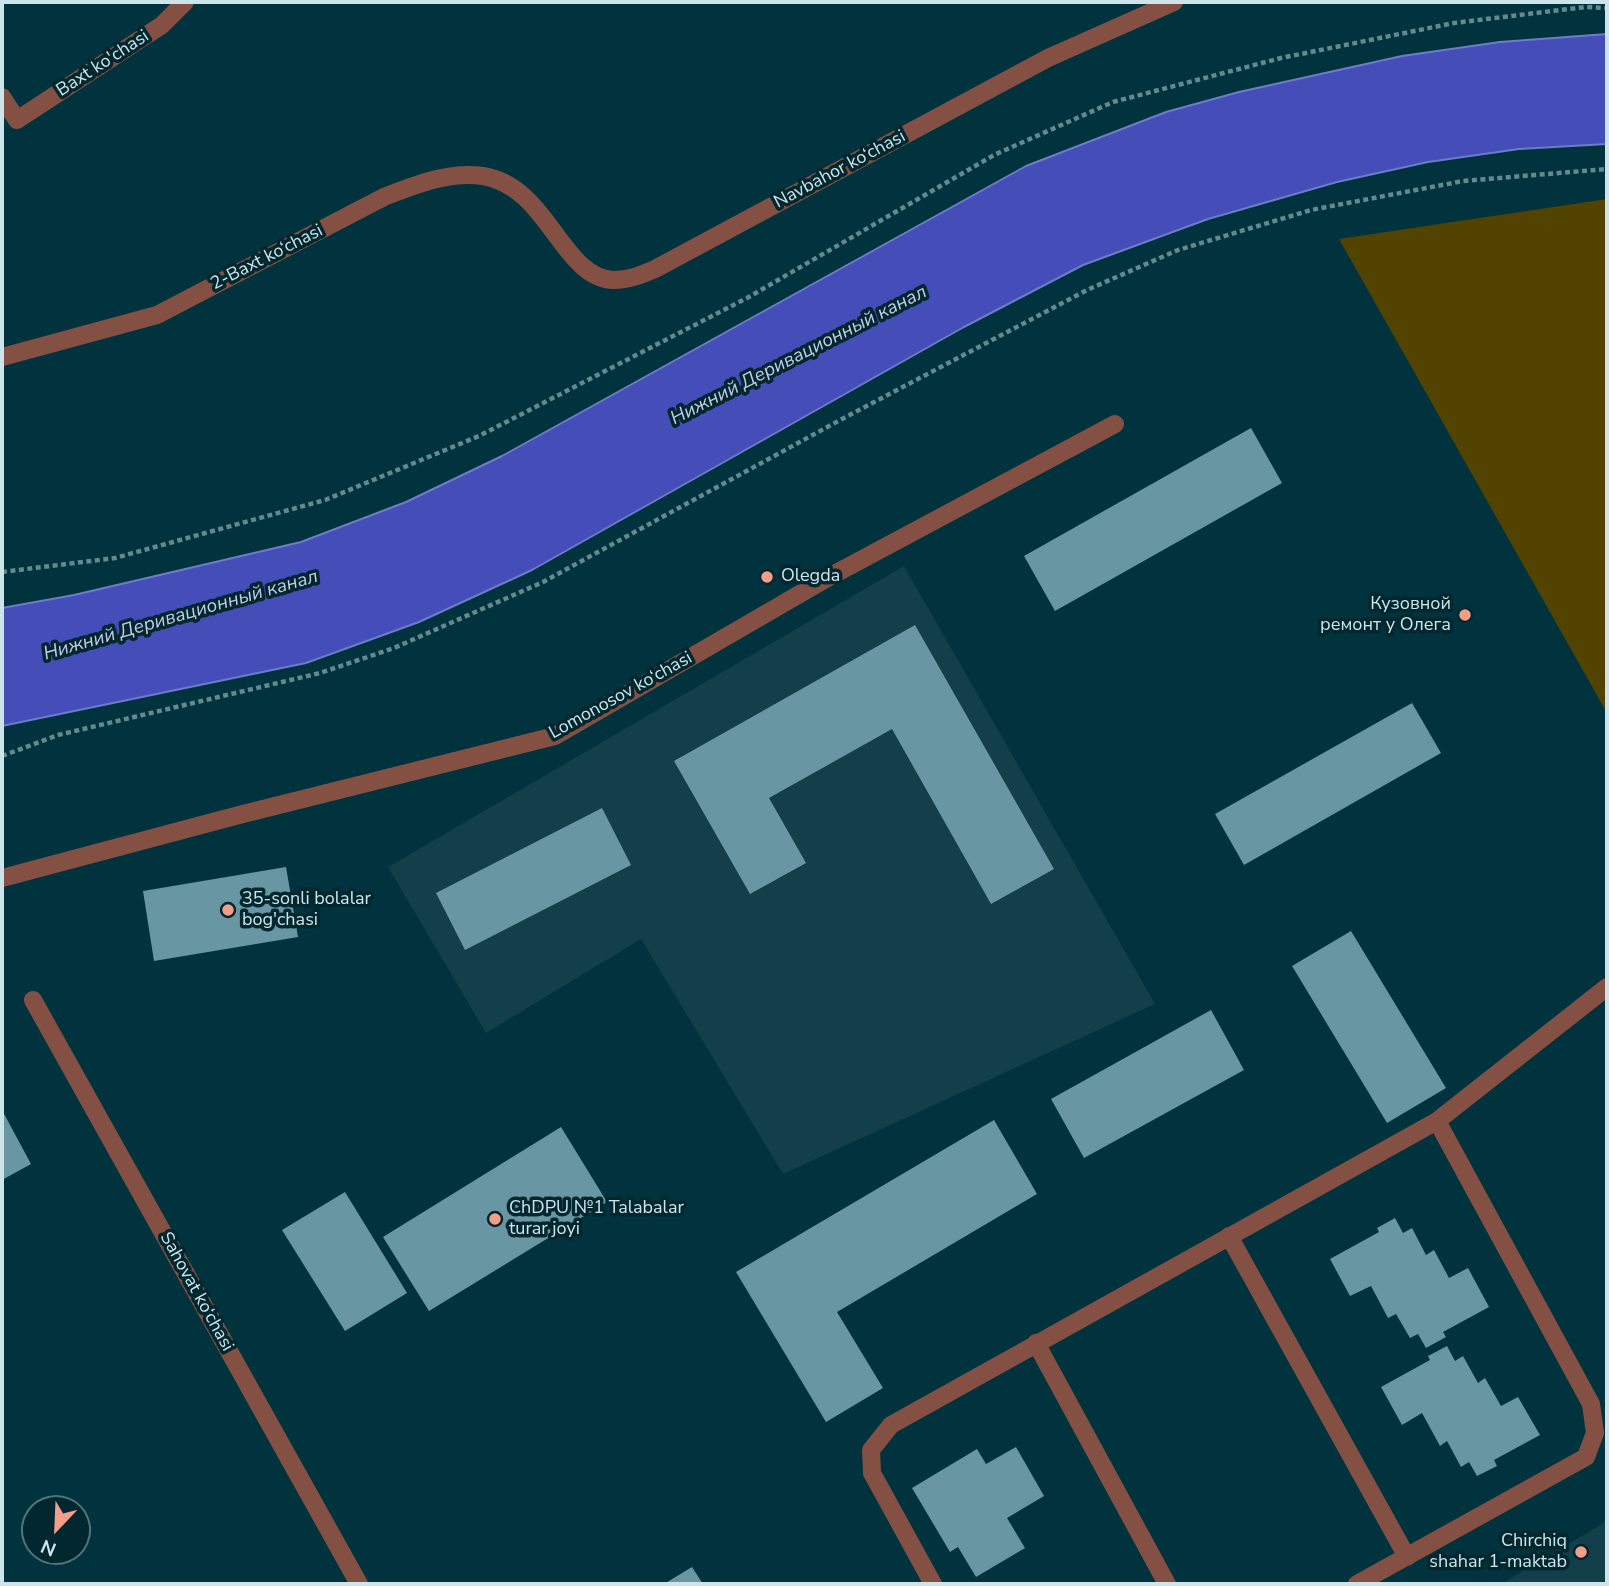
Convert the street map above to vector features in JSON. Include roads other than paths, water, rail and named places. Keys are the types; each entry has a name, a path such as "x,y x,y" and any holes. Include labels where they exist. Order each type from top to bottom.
{"street":[{"name":"Baxt ko'chasi","path":"2,97 17,120 162,25 185,2"},
{"name":"Navbahor ko‘chasi","path":"529,198 575,260 592,273 611,280 634,278 1048,58 1174,2"},
{"name":"2-Baxt ko‘chasi","path":"2,357 157,315 384,197 417,184 450,177 484,176 507,184 529,198"},
{"name":"Lomonosov ko‘chasi","path":"2,878 239,814 555,736 829,577 1115,424"},
{"path":"933,1584 872,1473 871,1450 891,1425 1437,1121 1602,991"},
{"name":"Sahovat ko‘chasi","path":"33,1000 359,1584"},
{"path":"1357,1584 1586,1457 1595,1433 1591,1404 1437,1121"},
{"path":"1229,1236 1408,1556"},
{"path":"1036,1343 1167,1584"}],"water":[{"name":"Нижний Деривационный канал","path":"1607,34 1607,144 1519,149 1428,162 1337,182 1208,219 1083,265 964,327 532,570 419,622 306,663 2,726 2,608 74,595 301,542 406,502 502,456 1026,166 1166,112 1239,92 1402,56 1500,42"}],"place":[{"name":"Olegda","path":"767,577"},
{"name":"Кузовной ремонт у Олега","path":"1465,615"},
{"name":"35-sonli bolalar bog'chasi","path":"228,910"},
{"name":"ChDPU №1 Talabalar turar joyi","path":"495,1219"},
{"name":"Chirchiq shahar 1-maktab","path":"1581,1552"}]}
